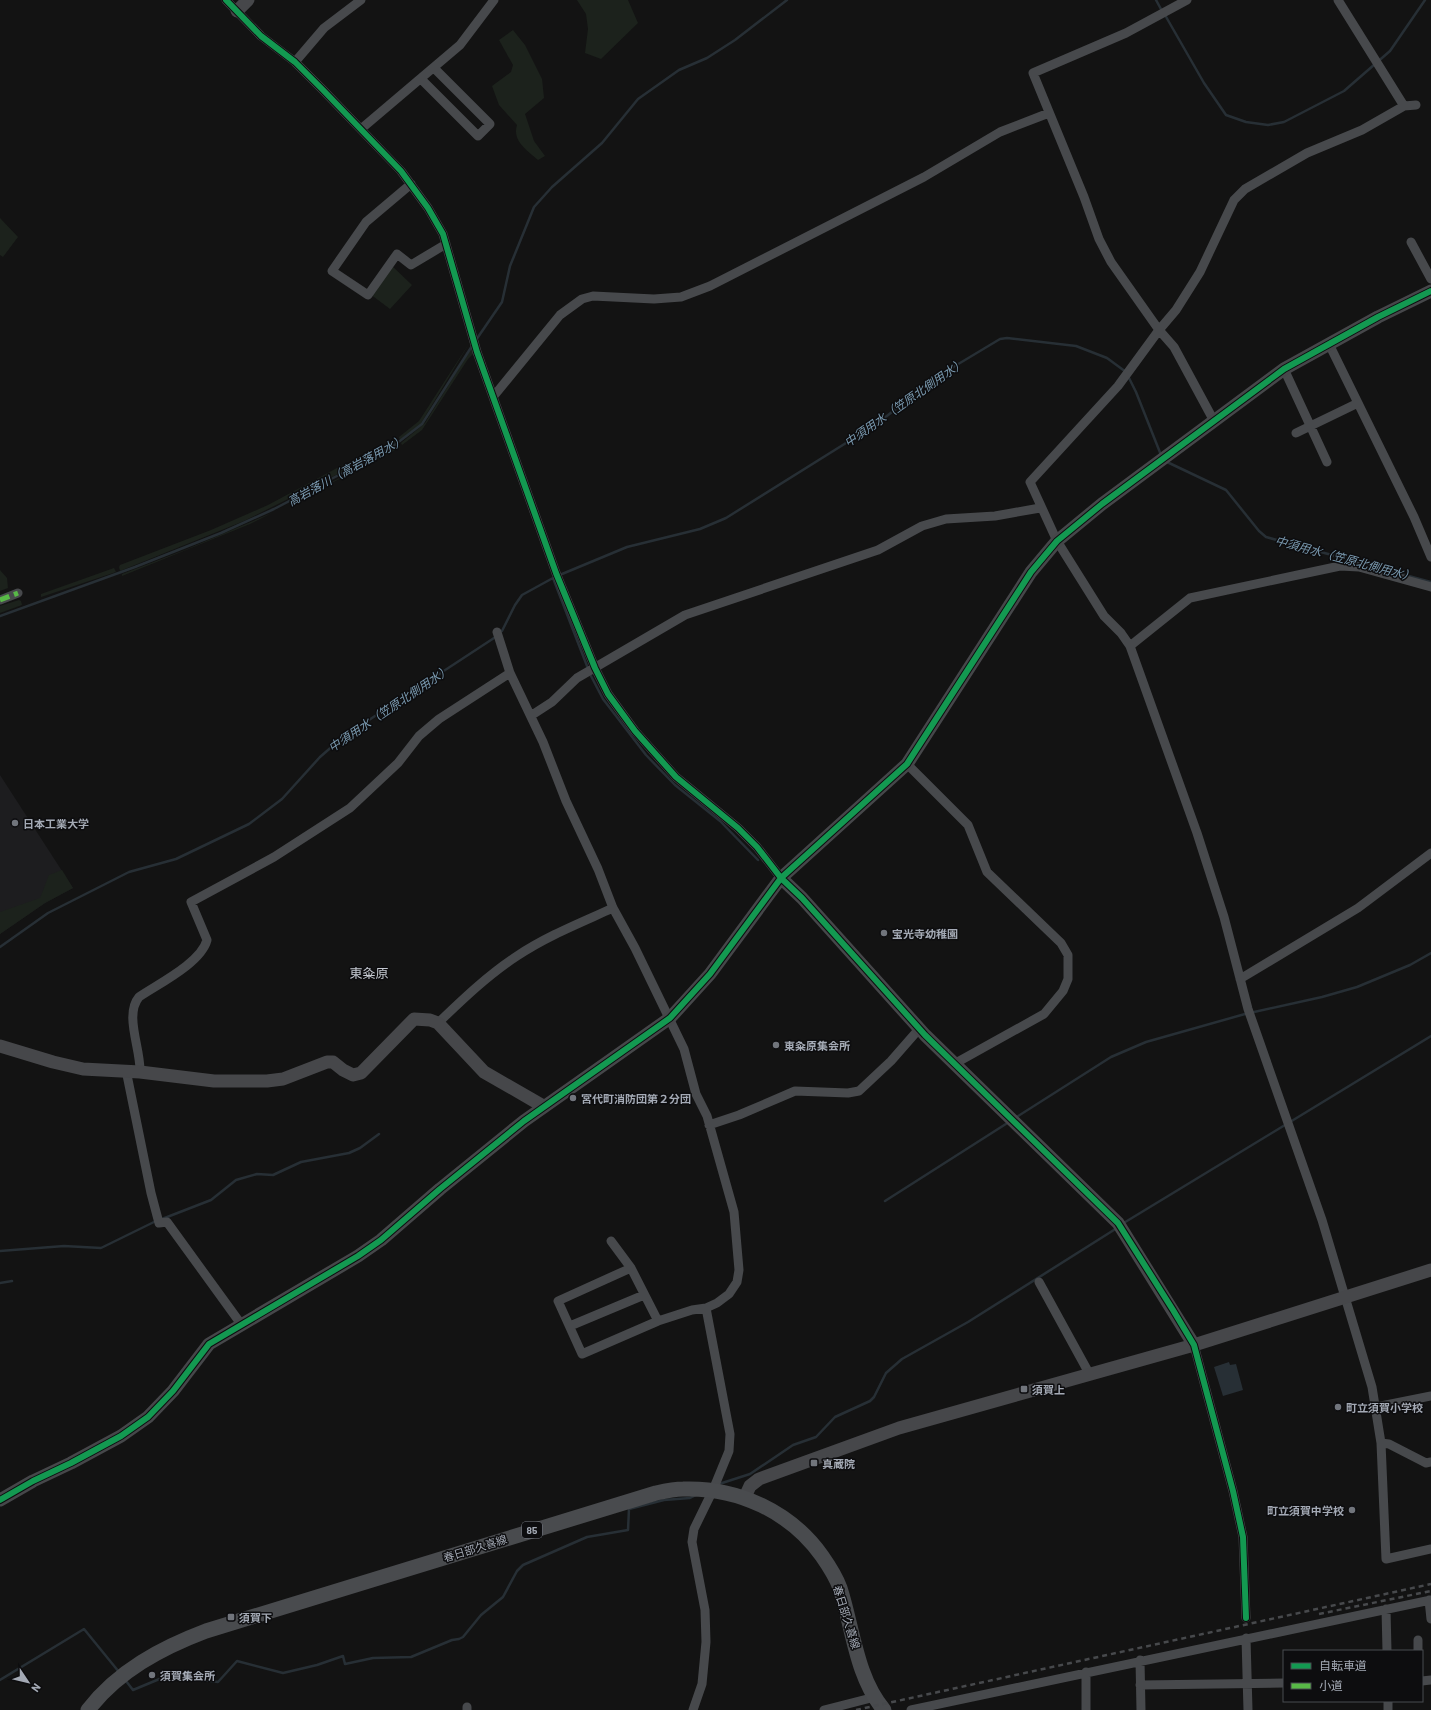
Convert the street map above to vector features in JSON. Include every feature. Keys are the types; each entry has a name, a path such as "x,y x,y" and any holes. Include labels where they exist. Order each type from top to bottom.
{"main road":[{"name":"春日部久喜線","path":"88,1710 107,1689 149,1657 178,1641 206,1631 656,1493 683,1489 713,1490 745,1497 784,1518 800,1531 816,1548 830,1567 840,1586 864,1675 875,1697 884,1710"}],"street":[{"path":"226,0 261,36 295,62 361,128 401,171 428,208 443,234 472,336 493,397 556,572 595,668 608,694 629,722 676,777 738,828 757,847 781,878 802,898 919,1029 933,1035 954,1064 1118,1223 1194,1345 1233,1491 1243,1537 1246,1618"},
{"path":"237,11 248,0"},
{"path":"295,62 324,28 361,0"},
{"path":"361,128 460,45 494,0"},
{"path":"1187,0 1126,33 1034,73 1084,197 1099,239 1111,262 1158,330 1174,347 1214,421"},
{"path":"1338,0 1404,106"},
{"path":"421,79 478,136 490,124 434,68"},
{"path":"1416,105 1404,106 1362,130 1307,154 1245,189 1234,200 1188,294 1158,330 1118,386 1030,482 1040,508 1057,541 1104,616 1121,633 1130,646 1197,833 1224,917 1248,1009 1322,1220 1372,1387 1381,1443 1386,1559 1431,1549"},
{"path":"493,397 560,315 582,299 593,296 654,299 681,297 710,286 924,177 1000,132 1049,113"},
{"path":"411,184 366,222 332,271 368,295 396,254 411,265 446,244"},
{"path":"1411,242 1431,280"},
{"path":"0,1500 121,1436 148,1417 173,1391 209,1344 358,1256 381,1240 440,1189 544,1106 670,1018 710,974 781,878 907,764 1031,572 1057,541 1102,504 1284,369 1431,291"},
{"path":"1329,344 1414,517 1431,557"},
{"path":"1284,369 1327,462"},
{"path":"1296,433 1358,403"},
{"path":"532,715 560,695 572,682 685,616 878,550 922,526 946,519 995,516 1040,508"},
{"path":"1130,646 1190,598 1340,566 1359,567 1431,587"},
{"path":"0,600 18,593"},
{"path":"497,632 510,673 532,715 566,801 598,869 613,908 670,1018 684,1050 696,1094 709,1124 734,1212 739,1270 737,1282 729,1294 717,1303 706,1308 692,1310 658,1321 582,1354 558,1301 631,1268"},
{"path":"140,1072 132,1015 134,1003 139,997 186,965 206,944 207,940 191,902 274,857 350,808 398,764 419,736 439,719 510,673"},
{"path":"907,764 968,825 987,872 1061,943 1068,955 1068,980 1063,991 1044,1014 954,1064"},
{"path":"1240,979 1358,908 1431,853"},
{"path":"438,1023 470,993 516,956 557,933 613,908"},
{"path":"0,1046 53,1062 84,1069 126,1070 214,1081 267,1081 283,1079 327,1062 333,1062 343,1070 353,1075 366,1069 414,1019 430,1020 438,1023 484,1072 544,1106"},
{"path":"709,1124 739,1115 795,1091 848,1093 859,1090 891,1062 919,1029"},
{"path":"126,1070 151,1193 159,1223 167,1222 241,1324"},
{"path":"611,1241 631,1268 658,1321"},
{"path":"745,1497 750,1486 759,1479 884,1433 1194,1345 1431,1270"},
{"path":"1039,1282 1090,1375"},
{"path":"570,1326 644,1295"},
{"path":"693,1710 702,1684 706,1642 705,1610 692,1542 694,1529 698,1518 713,1490 729,1451 730,1434 706,1308"},
{"path":"1376,1407 1431,1396"},
{"path":"1381,1443 1389,1444 1426,1463 1431,1462"},
{"path":"911,1710 1140,1660 1430,1600 1431,1619"},
{"path":"1386,1609 1387,1650"},
{"path":"1246,1638 1248,1710"},
{"path":"1418,1640 1418,1650"},
{"path":"1140,1660 1141,1710"},
{"path":"1086,1672 1086,1710"},
{"path":"1140,1685 1283,1683"},
{"path":"824,1710 875,1697"}],"shaded area":[{"path":"577,0 628,0 638,23 601,59 585,53 588,29 586,14"},
{"path":"513,30 525,45 542,79 544,98 525,114 534,141 545,156 538,160 522,145 517,136 517,125 499,105 492,86 511,72 513,65 499,40"},
{"path":"0,218 18,237 3,257 0,255"},
{"path":"390,264 412,285 390,309 370,294"},
{"path":"470,342 420,425 400,440 399,437 419,421"},
{"path":"472,347 474,353 468,359 422,430 402,445 401,443 425,423"},
{"path":"395,441 396,442 374,456 244,521 120,571 120,565 211,530 268,505 337,468"},
{"path":"398,445 400,447 385,456 280,509 380,457"},
{"path":"273,512 250,524 122,576 122,574 185,550"},
{"path":"114,568 116,572 41,597 41,594"},
{"path":"0,570 7,578 8,588 0,591"},
{"path":"19,600 21,601 22,605 0,613 0,606"},
{"name":"日本工業大学","path":"0,775 73,888 45,903 0,934"},
{"path":"62,870 73,888 45,903 0,934 0,912 40,898 49,875"},
{"path":"1229,1362 1230,1365 1236,1364 1243,1390 1223,1396 1214,1367"}],"waterway":[{"name":"高岩落川（高岩落用水）","path":"476,340 502,302 510,266 534,207 552,187 602,143 638,99 679,70 707,58 735,40 787,0"},
{"path":"1156,0 1162,11"},
{"path":"1165,15 1204,83 1226,115 1246,122 1268,125 1284,122 1344,91 1390,51 1425,0"},
{"name":"中須用水（笠原北側用水）","path":"562,574 627,547 700,529 726,518 878,423 935,378 1000,339 1007,338 1076,346 1107,358 1126,372"},
{"name":"高岩落川（高岩落用水）","path":"0,616 135,567 221,533 274,509 392,447 422,424 472,346"},
{"name":"中須用水（笠原北側用水）","path":"1128,376 1136,392 1161,455"},
{"name":"中須用水（笠原北側用水）","path":"1167,462 1226,490 1259,531 1266,537 1431,582"},
{"path":"502,631 515,605 522,595 553,578 587,666"},
{"name":"中須用水（笠原北側用水）","path":"0,947 48,913 129,872 176,859 249,824 282,799 320,757 343,737 494,638"},
{"path":"591,676 603,699 646,755 675,785 720,821 758,860"},
{"path":"1015,1118 1111,1057 1146,1042 1245,1014 1322,997 1357,987 1410,965 1431,953"},
{"path":"1290,1122 1431,1036"},
{"path":"885,1201 1009,1122"},
{"path":"1122,1224 1285,1125"},
{"path":"162,1219 211,1200 236,1180 257,1174 273,1175 301,1162 349,1153 360,1148 379,1134"},
{"path":"0,1251 64,1246 101,1248 156,1221"},
{"path":"719,1484 750,1474 793,1445 816,1437 835,1417 870,1401 874,1397 886,1373 902,1359 968,1322 1117,1228"},
{"path":"0,1283 12,1281"},
{"path":"126,1681 133,1690 169,1675 218,1682 237,1661 283,1673 317,1665 343,1656 345,1664 373,1658 411,1657 463,1637 481,1615 503,1597 517,1571 523,1565 587,1537 628,1530 629,1509 664,1500 690,1498 696,1495"},
{"path":"0,1680 84,1629 119,1672"}],"railway":[{"path":"856,1710 1431,1584"},
{"path":"1319,1614 1431,1591"}],"marked path":[{"path":"0,600 18,593"}],"cycle path":[{"path":"226,0 261,36 295,62 401,171 428,208 443,234 477,352 556,573 595,668 608,694 635,731 676,777 738,828 757,847 781,878 802,898 925,1035 1118,1223 1173,1310 1194,1345 1233,1491 1243,1537 1246,1618"},
{"path":"0,1500 33,1481 71,1463 121,1436 148,1417 173,1391 209,1344 358,1256 381,1240 440,1189 524,1121 670,1018 710,974 781,878 907,764 1031,572 1057,541 1102,504 1284,369 1378,317 1431,291"}],"place":[{"name":"日本工業大学","path":"15,823"},
{"name":"宝光寺幼稚園","path":"884,933"},
{"name":"東粂原集会所","path":"776,1045"},
{"name":"宮代町消防団第２分団","path":"573,1098"},
{"name":"須賀上","path":"1024,1389"},
{"name":"町立須賀小学校","path":"1338,1407"},
{"name":"真蔵院","path":"814,1463"},
{"name":"町立須賀中学校","path":"1352,1510"},
{"name":"須賀下","path":"231,1617"},
{"name":"須賀集会所","path":"152,1675"}],"district":[{"name":"東粂原","path":"369,973"}]}
